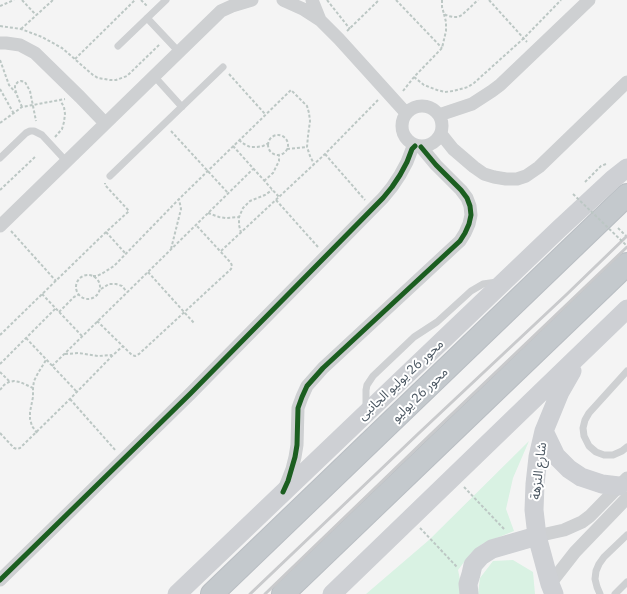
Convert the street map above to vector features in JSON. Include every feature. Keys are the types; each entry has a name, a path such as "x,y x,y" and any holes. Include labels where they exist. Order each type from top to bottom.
{"highway":[{"name":"محور 26 يوليو","path":"212,594 627,195"},
{"path":"283,594 627,264"}],"main road":[{"name":"محور 26 يوليو الجانبى","path":"177,594 503,283 613,179 627,168"},
{"path":"332,594 627,309"},
{"name":"شارع النزهة","path":"552,589 537,536 534,510 538,457 544,431 560,392 580,355"},
{"path":"544,431 556,456 569,469 581,477 602,484 624,487"},
{"path":"469,587 474,565 481,556 492,549 537,536"}],"street":[{"path":"2,224 154,76 223,6 232,6 252,0"},
{"path":"283,0 303,9 320,20 406,112"},
{"path":"312,0 320,20"},
{"path":"439,116 463,108 482,98 500,85 589,0"},
{"path":"0,43 20,45 35,53 105,123"},
{"path":"441,134 453,149 484,174 494,178 517,179 526,176 542,163 627,82"},
{"path":"424,106 435,111 439,116 442,125 441,134 433,144 418,146 410,143 402,134 401,123 403,117 411,108 424,106"},
{"path":"0,580 190,394 383,198 392,187 407,162 412,149 418,146"},
{"path":"283,492 295,457 298,433 298,408 307,386 323,368 460,241 469,224 471,215 467,198 418,146"},
{"path":"537,536 564,530 582,522 624,487"},
{"path":"552,589 575,552 624,487"}],"lane":[{"path":"118,46 166,0"},
{"path":"147,18 178,52"},
{"path":"110,176 223,68"},
{"path":"154,76 182,107"},
{"path":"0,158 26,133 34,131 42,135 66,161"},
{"path":"627,371 589,413 583,428 584,436 589,446 596,452 613,455 627,447"},
{"path":"600,594 595,579 599,564 604,557 627,535"},
{"path":"615,594 627,582"}],"path":[{"path":"0,6 14,0"},
{"path":"22,0 36,15"},
{"path":"21,29 53,0"},
{"path":"75,59 135,0"},
{"path":"326,0 350,28"},
{"path":"339,39 379,0"},
{"path":"396,0 442,48"},
{"path":"221,252 325,154 391,95 414,77 442,48 446,30 446,22 442,7 442,0"},
{"path":"444,14 458,17 478,0"},
{"path":"489,0 536,51"},
{"path":"414,77 424,85 437,90 445,92 461,90 474,83 524,38 561,0"},
{"path":"0,26 21,29 42,37 62,48 98,78 110,80 116,80 127,76 166,38"},
{"path":"0,60 9,85 16,93"},
{"path":"223,68 266,114"},
{"path":"22,107 15,89 15,85 21,81 25,82 30,91 36,121 39,124"},
{"path":"0,89 14,114"},
{"path":"126,292 122,286 109,284 100,290 93,299 85,299 78,295 76,287 78,280 85,275 97,276 109,270 179,199 291,90 307,106 310,120 307,147 314,164"},
{"path":"0,124 22,107 80,97"},
{"path":"52,140 62,129 64,122 64,107 60,100"},
{"path":"164,124 228,193"},
{"path":"239,140 250,147 257,147 269,143 274,137 282,136 287,142 287,150"},
{"path":"269,143 271,152 275,155 283,154 287,150 307,147"},
{"path":"233,146 279,197"},
{"path":"325,154 372,208"},
{"path":"264,181 273,173 279,162 279,155"},
{"path":"0,189 35,157"},
{"path":"52,366 253,169"},
{"path":"0,335 129,210 105,185 105,182 110,176"},
{"path":"241,233 239,225 240,212 246,204 272,190"},
{"path":"573,194 627,246"},
{"path":"171,249 181,209 179,199"},
{"path":"276,200 326,256"},
{"path":"208,213 226,218 239,217"},
{"path":"2,224 56,281"},
{"path":"97,321 132,355 135,356 140,354 231,268 231,262 196,225"},
{"path":"106,232 126,254"},
{"path":"148,272 194,323"},
{"path":"93,276 99,281 100,290"},
{"path":"42,294 82,336"},
{"path":"59,312 78,295"},
{"path":"0,364 56,308"},
{"path":"26,338 77,392"},
{"path":"0,433 14,448 20,448 123,346"},
{"path":"64,354 79,353 98,356 113,355"},
{"path":"37,432 32,426 30,419 33,388 34,381 46,360"},
{"path":"0,372 9,382"},
{"path":"0,390 4,384 14,381 33,388"},
{"path":"70,399 123,459"},
{"path":"453,476 517,542"},
{"path":"410,518 469,587"}],"green space":[{"path":"529,441 513,478 506,509 514,531 482,544 471,553 458,570 463,594 366,594 429,540"},
{"path":"513,560 533,572 535,594 478,594 480,578 493,561"}],"railway":[{"path":"250,594 627,236"},
{"path":"265,594 627,247"}],"cycle path":[{"path":"0,580 190,394 383,198 400,175 412,149 415,146"},
{"path":"283,492 295,457 297,445 298,408 307,386 323,368 460,241 469,224 471,215 467,198 421,147"}]}
